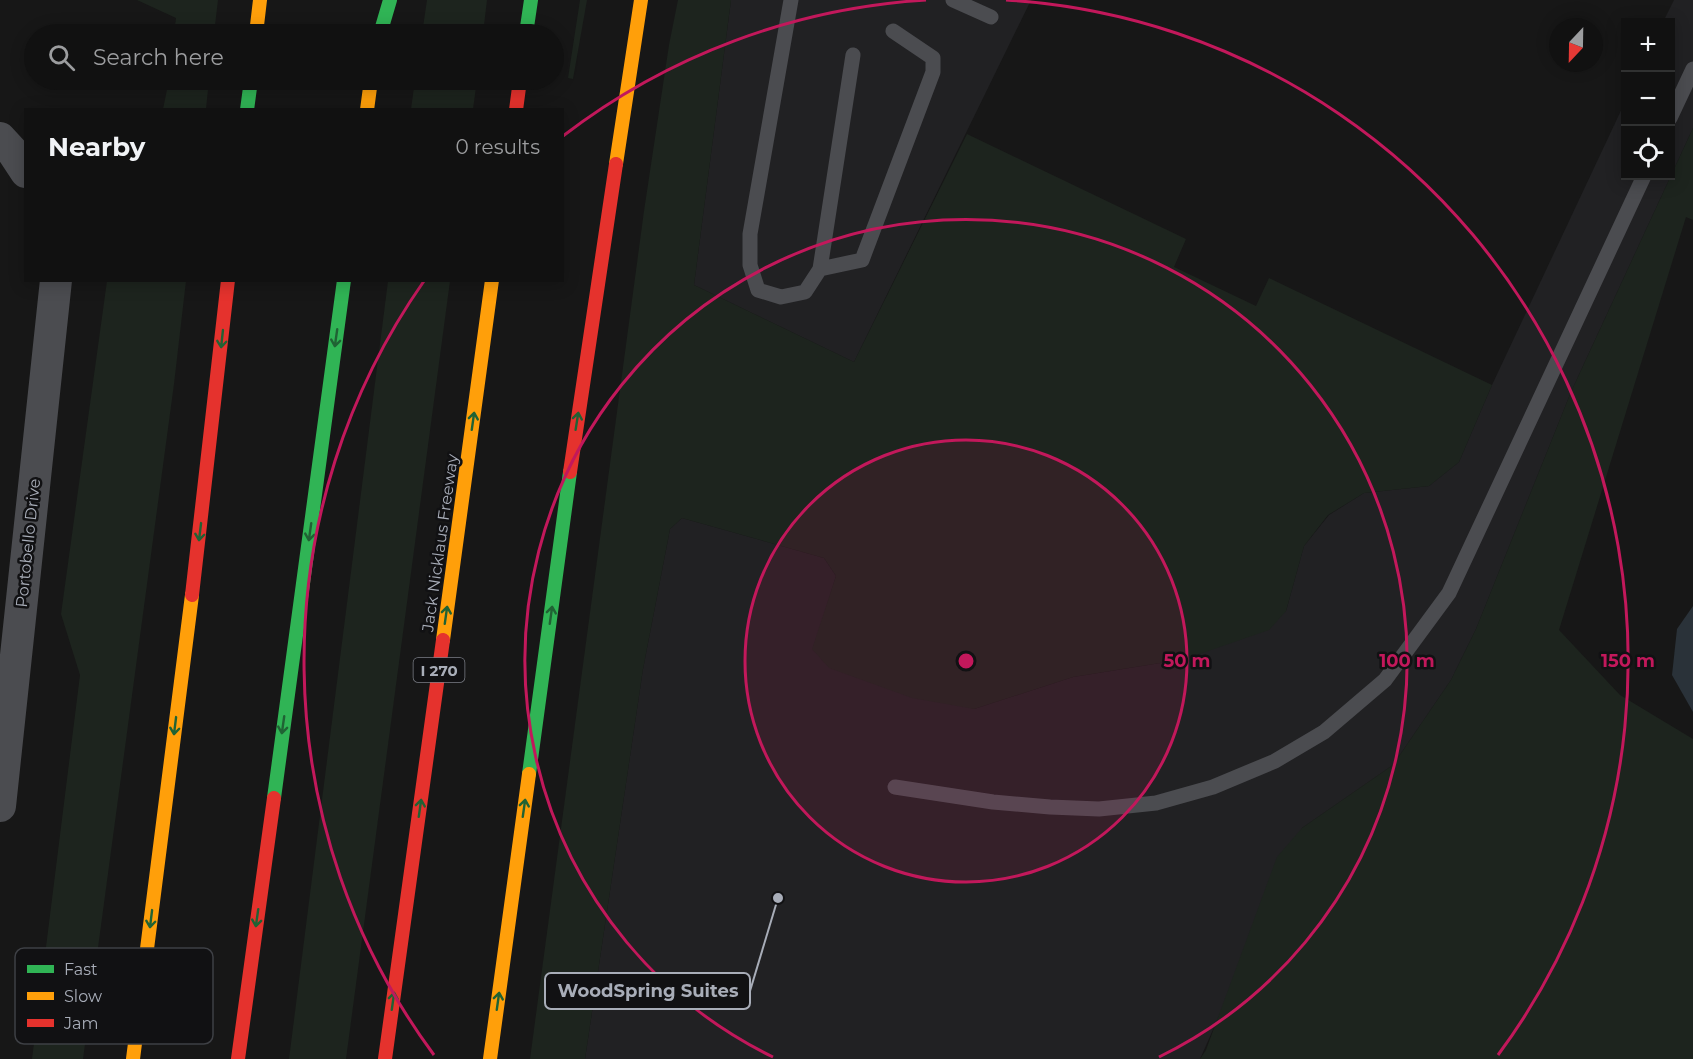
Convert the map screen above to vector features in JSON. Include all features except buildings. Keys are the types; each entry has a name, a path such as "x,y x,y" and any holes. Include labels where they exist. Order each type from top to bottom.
{"highway":[{"path":"257,24 260,0"},
{"path":"383,24 390,0"},
{"path":"527,24 531,0"},
{"path":"490,1059 571,466 641,0"},
{"path":"371,12 372,24"},
{"path":"247,108 250,90"},
{"path":"367,108 370,90"},
{"path":"516,108 519,90"},
{"path":"147,948 202,519 228,282"},
{"path":"238,1059 344,282"},
{"name":"Jack Nicklaus Freeway","path":"385,1059 492,282"},
{"path":"133,1059 135,1044"}],"street":[{"path":"0,138 24,169"},
{"name":"Portobello Drive","path":"0,806 56,282"}],"lane":[{"path":"791,0 750,234 750,265 758,290 781,297 805,292 820,269 853,55"},
{"path":"953,0 991,17"},
{"path":"820,269 862,260 933,72 933,58 893,31"},
{"path":"1675,109 1693,69"},
{"path":"896,787 993,802 1050,807 1099,809 1156,803 1213,787 1265,765 1324,732 1385,681 1449,594 1642,180"}],"shaded area":[{"path":"137,0 218,0 215,24 175,24 176,18"},
{"path":"427,0 487,0 484,24 423,24"},
{"path":"580,0 587,0 573,79 568,78"},
{"path":"678,0 731,0 694,285 854,362 967,134 1186,239 1174,267 1256,306 1269,278 1492,385 1459,462 1429,486 1364,493 1328,515 1304,546 1286,611 1269,630 1185,659 1073,677 974,709 912,698 829,668 812,649 836,576 824,558 682,518 670,529 643,669 585,1059 530,1059 644,211"},
{"path":"731,0 1031,0 854,362 694,285"},
{"path":"1674,0 1693,0 1693,128 1675,167 1675,18 1665,18"},
{"path":"167,90 208,90 206,108 163,108"},
{"path":"414,90 476,90 473,108 411,108"},
{"path":"1621,111 1621,180 1669,180 1571,392 1476,629 1451,680 1393,765 1302,828 1200,1059 585,1059 643,669 670,529 682,518 824,558 836,576 813,650 974,709 1073,677 1185,659 1286,611 1304,546 1329,515 1364,493 1429,486 1459,462 1492,385"},
{"path":"1693,128 1693,220 1686,217 1559,630 1620,695 1693,739 1693,1059 1200,1059 1206,1050 1277,857 1302,828 1393,765 1451,680 1476,629 1571,392 1669,180 1675,180 1675,167"},
{"path":"107,282 186,282 98,948 46,948 80,675 61,614"},
{"path":"388,282 450,282 346,1059 289,1059"},
{"path":"1693,606 1693,712 1672,675 1677,629"},
{"path":"34,1044 85,1044 83,1059 32,1059"}],"traffic: fast":[{"path":"383,24 390,0"},
{"path":"527,24 531,0"},
{"path":"247,108 250,90"},
{"path":"274,798 344,282"},
{"path":"529,774 570,472"}],"traffic: slow":[{"path":"257,24 260,0"},
{"path":"616,164 641,0"},
{"path":"367,108 370,90"},
{"path":"443,640 492,282"},
{"path":"147,948 192,595"},
{"path":"490,1059 529,774"},
{"path":"133,1059 135,1044"}],"traffic: jam":[{"path":"516,108 519,90"},
{"path":"570,472 616,164"},
{"path":"192,595 228,282"},
{"path":"385,1059 443,640"},
{"path":"238,1059 274,798"}],"place":[{"name":"WoodSpring Suites","path":"778,898"}]}
